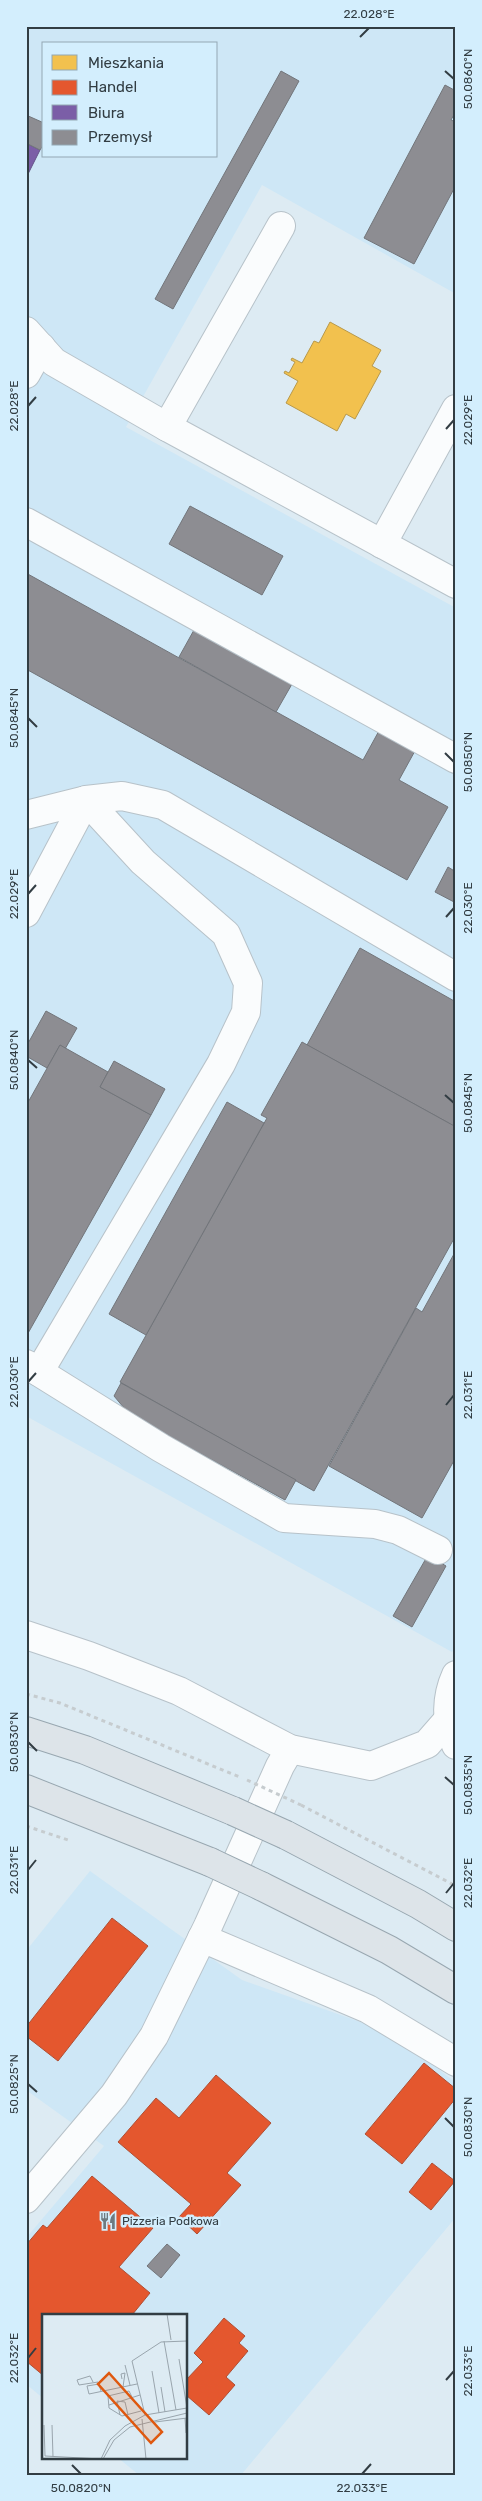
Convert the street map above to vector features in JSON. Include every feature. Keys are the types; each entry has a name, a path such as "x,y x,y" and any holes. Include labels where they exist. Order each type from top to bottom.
{"main road":[{"path":"26,1731 85,1750 286,1835 418,1904 456,1927"},
{"path":"26,1789 210,1862 389,1950 456,1990"}],"street":[{"path":"166,426 281,226"},
{"path":"33,339 54,362 166,426 456,584"},
{"path":"26,374 33,339"},
{"path":"382,544 456,409"},
{"path":"26,522 456,759"},
{"path":"26,815 86,800 122,796 163,805 456,977"},
{"path":"26,913 86,800"},
{"path":"86,800 143,862 226,934 248,983 246,1012 221,1064 33,1368 161,1448 284,1518 375,1524 398,1530 438,1550"},
{"path":"26,1635 89,1656 180,1691 290,1749 371,1766 452,1732 448,1705 456,1675"},
{"path":"26,2199 114,2095 150,2043 202,1938 280,1766 290,1749"},
{"path":"202,1938 368,2009 439,2050 456,2062"}],"path":[{"path":"26,1694 60,1703 247,1780 300,1804 456,1886"}],"shaded area":[{"path":"26,26 456,26 456,294 262,185 126,427 456,608 456,1646 452,1652 26,1416"},
{"path":"90,1871 242,1980 366,2024 437,2068 456,2083 456,2217 241,2475 139,2475 118,2458 188,2458 188,2314 42,2314 42,2397 26,2384 26,2238 104,2146 26,2090 26,1951"}],"building: Mieszkania":[{"path":"330,322 381,350 372,366 381,371 355,419 346,414 337,431 286,403 298,381 284,373 285,371 289,373 295,362 291,360 292,358 302,363 314,341 319,343"}],"building: Handel":[{"path":"112,1918 148,1946 58,2061 26,2036 26,2027"},
{"path":"424,2063 456,2089 456,2098 402,2164 365,2134"},
{"path":"216,2075 271,2123 227,2173 241,2185 197,2234 179,2217 191,2204 118,2142 156,2098 179,2118"},
{"path":"432,2163 455,2181 431,2210 409,2192"},
{"path":"92,2176 153,2228 119,2267 150,2293 133,2314 42,2314 42,2374 26,2361 26,2245 43,2225 47,2228"},
{"path":"224,2318 245,2336 239,2343 248,2351 226,2377 235,2385 209,2415 188,2397 188,2378 203,2362 194,2353"}],"building: Biura":[{"path":"26,143 40,150 26,178"}],"building: Przemysł":[{"path":"281,71 299,81 173,309 155,299"},
{"path":"445,85 456,91 456,111 451,120 456,122 456,185 414,264 364,238"},
{"path":"26,115 42,122 42,147 40,150 26,143"},
{"path":"190,506 283,556 262,595 169,544"},
{"path":"26,573 363,760 380,729 416,749 399,780 448,807 407,880 26,669"},
{"path":"194,630 292,684 276,712 179,657"},
{"path":"448,867 456,872 456,903 435,892"},
{"path":"360,948 456,1002 456,1127 307,1045"},
{"path":"46,1011 77,1028 65,1049 60,1045 47,1068 26,1056 26,1047"},
{"path":"302,1042 456,1127 456,1235 314,1491 120,1382 267,1118 261,1115"},
{"path":"60,1045 108,1072 100,1087 151,1115 27,1335 26,1106"},
{"path":"114,1061 165,1089 151,1115 100,1087"},
{"path":"227,1102 264,1123 146,1335 109,1314"},
{"path":"454,1254 456,1256 456,1457 422,1518 329,1466 416,1308 422,1312"},
{"path":"121,1383 296,1480 285,1500 130,1415 114,1396"},
{"path":"428,1555 446,1566 412,1627 393,1616"},
{"path":"167,2244 180,2255 161,2278 147,2266"}],"place":[{"name":"Pizzeria Podkowa","path":"108,2221"}]}
